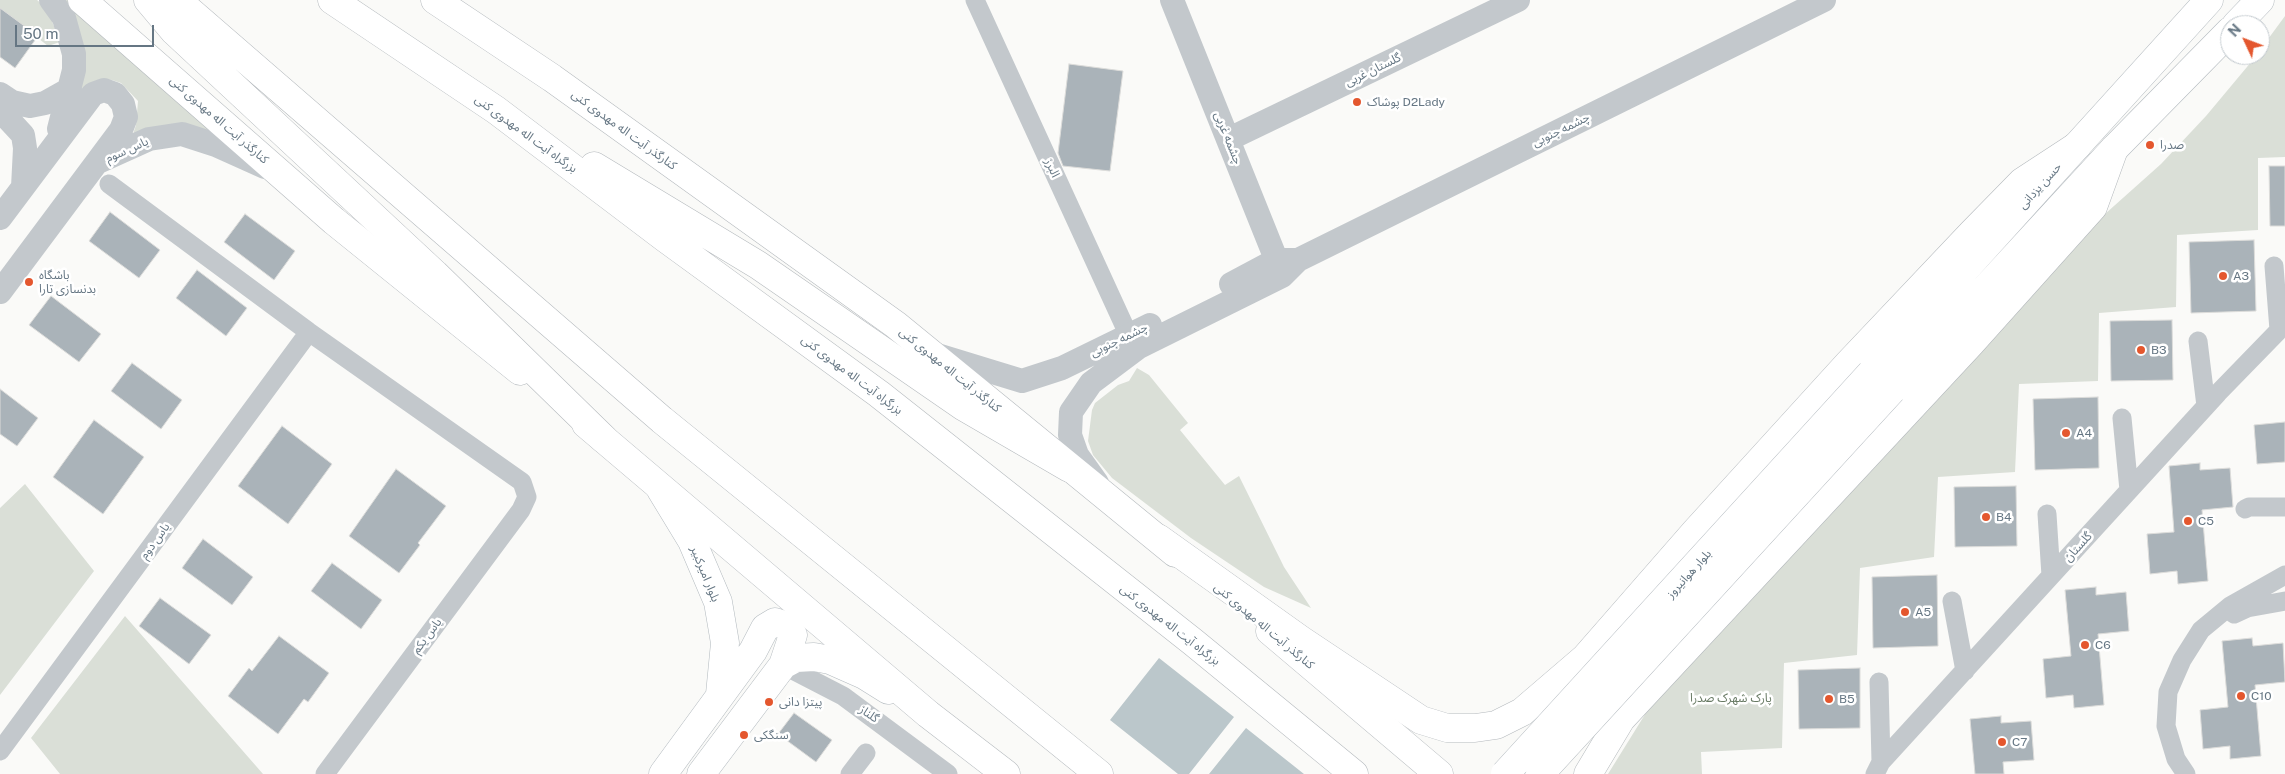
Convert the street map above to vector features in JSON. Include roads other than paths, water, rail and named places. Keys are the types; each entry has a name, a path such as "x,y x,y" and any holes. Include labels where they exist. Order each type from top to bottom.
{"main road":[{"name":"کنارگذر آیت اله مهدوی کنی","path":"82,0 369,250 604,438 928,714 1006,774"},
{"path":"148,0 174,31 435,274 604,438"},
{"path":"177,0 662,420 1099,774"},
{"name":"بزرگراه آیت اله مهدوی کنی","path":"332,0 496,110 665,238 879,394 1193,642 1354,774"},
{"name":"کنارگذر آیت اله مهدوی کنی","path":"435,0 560,84 932,354 1069,468 1158,538 1439,774"},
{"name":"حسن یزدانی","path":"1871,373 2209,0"},
{"path":"2246,15 2260,0"},
{"path":"2077,146 2022,182 1965,240 1788,430 1532,719 1528,729 1527,742 1534,754 1555,764 1568,761 1584,753 1622,719 1971,343 2092,207 2114,149 2220,41"},
{"path":"496,110 637,191 758,265 964,408 1069,468"},
{"name":"بلوار هوانیروز","path":"1540,774 2114,149"},
{"name":"بلوار هوانیروز","path":"1505,774 1871,373"},
{"name":"بلوار امیرکبیر","path":"658,484 692,542 718,602 725,643 724,667 719,698 662,774"},
{"path":"1158,538 1380,695 1420,720 1447,728 1475,728 1496,725 1522,712 1585,658"},
{"path":"701,774 783,665 793,635 787,626 775,622 765,628 753,651 719,698"},
{"path":"783,665 796,658 814,657 830,660 864,674 928,714"},
{"path":"1588,774 1622,719"}],"street":[{"path":"51,0 64,18 70,38 74,70 56,140"},
{"name":"البرز","path":"975,0 1129,336"},
{"name":"چشمه غربی","path":"1172,0 1228,139 1285,265"},
{"name":"گلستان غربی","path":"1228,139 1518,0"},
{"name":"چشمه جنوبی","path":"1106,498 1078,455 1070,435 1071,412 1091,383 1139,347 1285,265 1824,0"},
{"path":"0,94 12,102 30,106 45,102 70,89"},
{"path":"0,218 56,140 94,94 104,90 115,94 123,104 126,117 121,130 94,164"},
{"path":"0,110 23,135 25,148 22,187"},
{"name":"یاس سوم","path":"0,292 94,164 149,139 182,134 216,145 281,174"},
{"path":"109,184 309,332"},
{"name":"چشمه جنوبی","path":"932,354 1022,381 1062,368 1219,291 1285,265"},
{"path":"2274,266 2282,327"},
{"name":"گلستان","path":"1878,768 2129,490 2282,327"},
{"name":"یاس یکم","path":"309,332 522,482 527,497 521,510 325,774"},
{"name":"یاس دوم","path":"0,751 309,332"},
{"path":"2198,341 2206,406"},
{"path":"2122,418 2129,490"},
{"path":"2245,510 2249,507 2285,507"},
{"path":"2048,514 2051,576"},
{"path":"2186,774 2176,759 2166,726 2168,692 2182,660 2201,630 2230,606 2285,575"},
{"path":"1952,601 1965,671"},
{"path":"2201,630 2247,608 2285,601"},
{"name":"گلناز","path":"783,665 843,696 948,774"},
{"path":"1878,768 1879,682"},
{"path":"850,774 866,753"}],"place":[{"name":"پوشاک D2Lady","path":"1357,102"},
{"name":"صدرا","path":"2150,145"},
{"name":"A3","path":"2223,276"},
{"name":"باشگاه بدنسازی تارا","path":"29,282"},
{"name":"B3","path":"2141,350"},
{"name":"A4","path":"2066,433"},
{"name":"B4","path":"1986,517"},
{"name":"C5","path":"2188,521"},
{"name":"A5","path":"1905,612"},
{"name":"C6","path":"2085,645"},
{"name":"C10","path":"2241,696"},
{"name":"B5","path":"1829,699"},
{"name":"پیتزا دانی","path":"769,702"},
{"name":"سنگکی","path":"744,735"},
{"name":"C7","path":"2002,742"}],"park label":[{"name":"پارک شهرک صدرا","path":"1731,698"}]}
